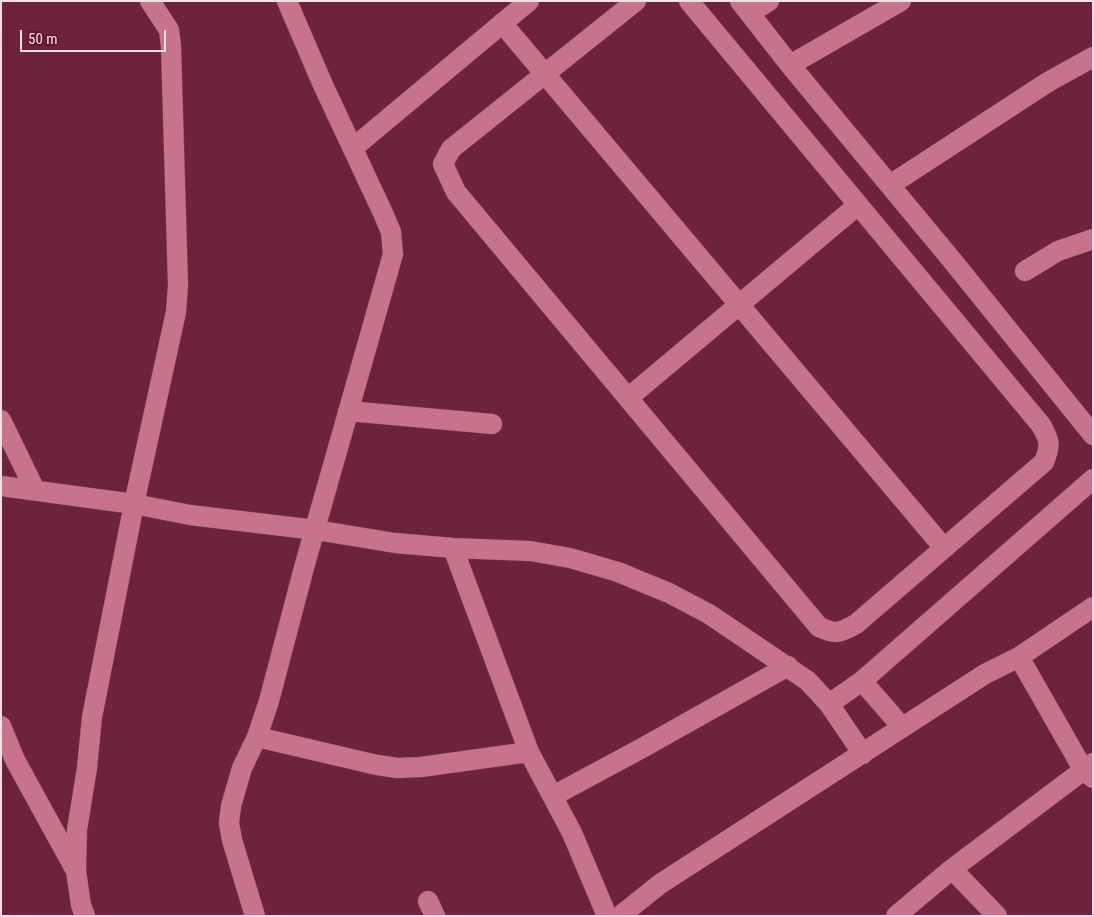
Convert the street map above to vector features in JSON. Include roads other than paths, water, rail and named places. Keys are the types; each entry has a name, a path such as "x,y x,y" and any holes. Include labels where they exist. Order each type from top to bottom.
{"street":[{"path":"84,916 80,905 76,871 77,830 87,768 92,717 134,504 176,312 178,284 169,30 150,1"},
{"path":"255,916 240,869 229,823 231,806 242,768 257,737 274,686 305,564 393,254 391,232 323,86 287,1"},
{"path":"353,148 529,1"},
{"path":"636,1 451,149 443,164 456,192 819,627 832,633 844,631 856,624 1044,462 1049,450 1049,438 1041,425 689,1"},
{"path":"769,1 745,7 790,65 1093,435"},
{"path":"790,65 901,1"},
{"path":"502,23 944,548"},
{"path":"890,185 1048,82 1093,57"},
{"path":"628,398 858,205"},
{"path":"1025,271 1058,251 1093,239"},
{"path":"348,411 492,424"},
{"path":"2,427 13,490 134,504 190,515 316,530 395,543 453,548 530,551 570,558 618,572 669,593 709,614 788,666 808,681 830,704 863,754"},
{"path":"830,704 862,681 1093,479"},
{"path":"453,548 529,752 572,833 608,916"},
{"path":"620,916 660,884 985,674 1019,657 1093,607"},
{"path":"896,916 952,869 1090,770 1019,657"},
{"path":"553,796 788,666"},
{"path":"862,681 902,727"},
{"path":"1,726 14,760 76,871"},
{"path":"257,737 377,765 398,768 421,767 529,752"},
{"path":"952,869 997,916"}]}
